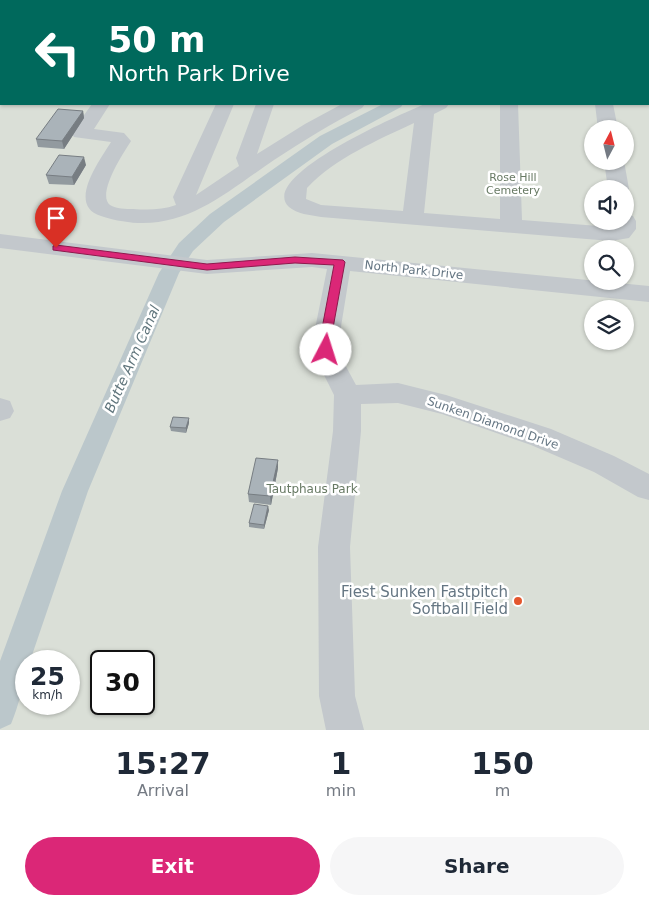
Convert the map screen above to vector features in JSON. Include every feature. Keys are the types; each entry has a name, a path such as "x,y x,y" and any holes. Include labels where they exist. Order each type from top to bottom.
{"street":[{"path":"99,105 81,133 117,137 121,141 95,189 94,199 101,208 112,213 153,217 175,213 212,193 324,120 352,105"},
{"path":"187,207 184,197 226,105"},
{"path":"250,168 246,158 265,105"},
{"path":"510,105 511,226"},
{"path":"604,105 607,120"},
{"path":"413,218 433,107"},
{"path":"433,107 373,134 343,151 297,187 295,194 296,202 306,208 413,218 611,234 621,233 625,230"},
{"name":"North Park Drive","path":"1,244 172,263 228,266 312,260 340,262 649,294"},
{"path":"340,262 326,339 326,350 337,376 348,395 347,431 334,547 337,696 345,730"},
{"name":"Sunken Diamond Drive","path":"348,395 398,393 446,405 540,437 604,464 649,488"}],"green space":[{"name":"Tautphaus Park","path":"0,105 649,105 649,730 0,730"}],"building":[{"path":"58,109 83,111 62,141 36,139"},
{"path":"59,155 84,157 72,177 46,175"},
{"path":"173,417 189,418 186,428 170,427"},
{"path":"256,458 278,460 270,496 248,494"},
{"path":"254,504 268,506 264,525 249,523"}],"waterway":[{"name":"Butte Arm Canal","path":"0,713 6,687 75,491 169,273 186,247 217,218 326,140 393,105"}],"place":[{"name":"Fiest Sunken Fastpitch Softball Field","path":"518,601"}],"route":[{"path":"56,248 207,267 295,260 340,262 326,339 326,350"}],"park label":[{"name":"Rose Hill Cemetery","path":"513,183"}]}
